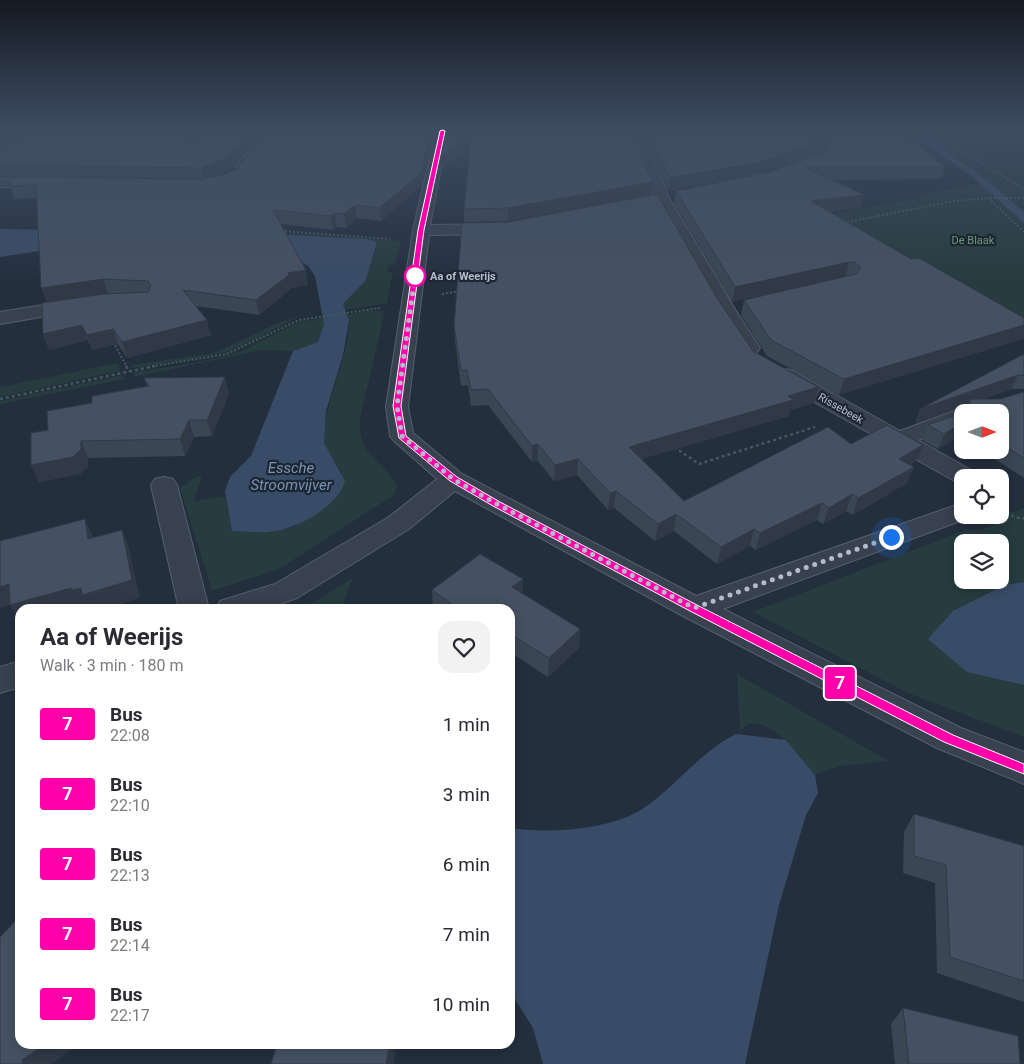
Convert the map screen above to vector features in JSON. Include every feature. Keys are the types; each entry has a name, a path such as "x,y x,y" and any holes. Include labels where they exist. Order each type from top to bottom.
{"street":[{"path":"432,181 420,236 397,406 402,436 453,479 497,504 694,608 949,738 1024,768"},
{"name":"Rissebeek","path":"654,181 661,198 735,309 758,361 954,471"},
{"path":"0,183 56,184"},
{"path":"420,236 517,226"},
{"path":"0,318 98,302"},
{"path":"897,440 954,420"},
{"path":"246,604 286,591 399,523 453,479"},
{"path":"164,485 193,604"},
{"path":"694,608 954,514"},
{"path":"0,680 15,676"}],"path":[{"path":"1010,181 1024,189"},
{"path":"1024,198 988,198 1024,232"},
{"path":"274,230 420,236"},
{"path":"0,399 129,371 227,354 299,320 350,311"},
{"path":"113,341 129,371"},
{"path":"667,441 699,464 854,415"},
{"path":"1009,515 1020,519 1024,518"}],"green space":[{"name":"De Blaak","path":"977,181 1024,181 1024,330 827,215 923,197 922,195 979,183 982,185"},
{"path":"250,230 401,241 395,265 389,265 387,272 393,272 387,303 345,310 343,304 366,280 377,242 367,239 269,234"},
{"path":"367,311 385,311 361,414 361,437 369,453 389,473 395,482 397,486 394,495 279,569 212,591 180,488 198,476 202,476 194,501 225,496 232,530 268,532 293,527 327,507 341,472 328,453 324,442 327,411 344,357 349,326 347,315"},
{"path":"300,316 243,346 226,352 195,359 132,368 131,365 214,353 280,322"},
{"path":"323,318 324,324 318,342 293,351 263,350 133,377 134,372 227,356 244,350 298,322"},
{"path":"118,363 120,371 0,397 0,387"},
{"path":"122,375 125,379 0,404 0,401"},
{"path":"1024,508 1024,582 1009,584 1009,534 955,534 965,530 980,530 996,524 1009,524 1009,511 1014,512"},
{"path":"954,534 954,589 999,589 928,639 967,672 1024,685 1024,737 908,693 753,612"},
{"path":"353,578 343,604 310,604"},
{"path":"737,674 888,761 840,766 815,775 795,750 768,727 749,724 740,731"}],"water":[{"path":"976,181 987,181 1024,212 1024,223"},
{"name":"Essche Stroomvijver","path":"0,229 269,234 367,239 377,242 366,280 343,304 349,320 343,355 326,411 324,443 345,481 333,500 324,509 301,523 278,531 232,531 225,491 230,477 251,456 293,351 318,342 324,324 315,276 308,266 295,258 118,239 0,257"},
{"path":"1024,582 1024,685 967,672 928,639 953,611 997,589 1009,589 1009,584"},
{"path":"736,734 786,740 815,775 818,793 806,815 779,905 745,1064 543,1064 533,1028 515,999 515,829 560,830 597,826 631,815 656,799 699,760"}],"building":[{"path":"10,181 412,181 379,208 355,205 344,214 335,213 331,216 273,210 306,270 288,273 289,275 256,300 183,290 207,320 122,342 113,329 87,335 82,325 43,334 42,303 103,294 148,292 151,286 148,281 103,279 41,288 36,185 10,186"},
{"path":"467,181 652,182 508,208 464,209"},
{"path":"727,181 834,181 864,195 811,201 911,259 919,258 1024,318 1024,325 844,379 771,340 744,300 856,274 861,268 856,263 849,262 735,287 676,191"},
{"path":"657,194 717,298 753,351 818,387 788,396 793,400 629,447 684,501 828,427 851,444 887,425 923,445 899,459 914,467 858,498 852,494 829,508 822,503 760,533 754,529 721,547 676,514 658,524 616,491 610,493 578,459 555,465 538,444 532,446 488,389 471,390 467,370 461,370 454,326 462,223 508,222"},
{"path":"1024,354 1024,375 1018,375 920,409"},
{"path":"225,377 207,420 189,420 180,439 81,441 81,449 73,457 31,465 31,433 48,430 47,411 92,403 92,396 149,386 144,378"},
{"path":"1024,392 1024,458 1009,449 1009,404 970,404 970,399 1000,399"},
{"path":"954,416 954,428 944,434 928,425"},
{"path":"85,519 88,539 122,530 132,580 82,595 81,588 72,590 71,588 10,605 9,584 0,587 0,541"},
{"path":"480,554 523,579 512,587 580,629 549,658 515,637 515,604 452,604 432,590"},
{"path":"914,814 1024,846 1024,981 950,957 946,865 914,856"},
{"path":"15,921 15,1049 38,1049 22,1060 23,1064 0,1064 0,937"},
{"path":"903,1008 1018,1036 1020,1064 909,1064"},
{"path":"276,1049 389,1049 386,1064 271,1064"}],"bus line":[{"name":"7","path":"431,181 421,230 397,406 402,436 453,479 497,504 694,608 949,738 1024,768"}],"place":[{"name":"Aa of Weerijs","path":"415,276"}],"route":[{"path":"415,276 397,406 402,436 453,479 497,504 694,608 891,537"}]}
